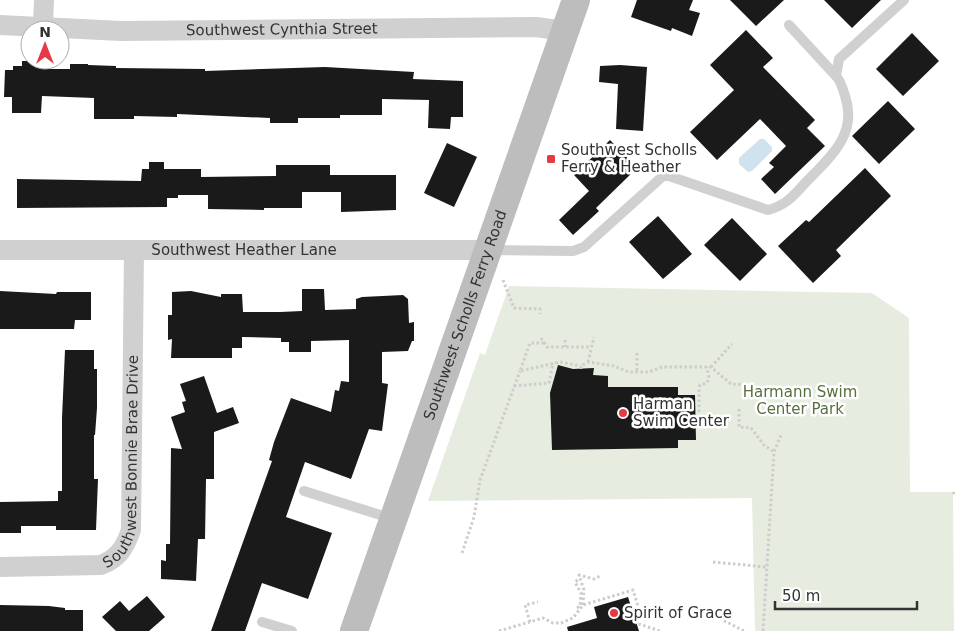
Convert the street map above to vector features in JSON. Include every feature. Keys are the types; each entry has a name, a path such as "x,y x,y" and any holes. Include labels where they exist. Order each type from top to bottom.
{"main road":[{"name":"Southwest Scholls Ferry Road","path":"354,631 576,0"}],"street":[{"path":"44,0 44,20"},
{"name":"Southwest Cynthia Street","path":"0,25 20,25"},
{"name":"Southwest Cynthia Street","path":"70,28 121,31 536,27 565,31"},
{"name":"Southwest Heather Lane","path":"0,250 488,250"},
{"name":"Southwest Bonnie Brae Drive","path":"0,567 101,565 111,561 121,552 126,542 131,530 134,250"}],"lane":[{"path":"836,76 839,59 904,0"},
{"path":"488,250 573,251 584,247 663,176 669,176 768,210 782,206 836,152 845,134 850,110 840,80 789,25"},
{"path":"304,492 394,519"},
{"path":"262,622 292,631"}],"path":[{"path":"502,280 514,308 540,308 540,314"},
{"path":"520,371 560,362 581,367 588,362 594,337"},
{"path":"541,338 547,348 591,348"},
{"path":"565,340 565,348"},
{"path":"462,553 474,517 480,480 530,343 544,343"},
{"path":"699,422 700,385 707,383 709,367 732,344"},
{"path":"637,354 638,372"},
{"path":"588,362 614,366 628,372 649,372 662,367 709,367 731,384 748,385"},
{"path":"514,386 549,383 553,363"},
{"path":"740,409 740,427 751,428 774,452"},
{"path":"764,631 766,567 770,551 774,452 781,436"},
{"path":"713,562 766,567"},
{"path":"577,608 580,606 581,593 575,582 579,579 578,577 581,574 594,578 600,576"},
{"path":"499,631 543,618 561,623 573,618 583,605 584,590 579,579"},
{"path":"583,605 633,590 641,616 636,624 660,631"},
{"path":"530,622 525,605 538,602"},
{"path":"714,616 744,631"},
{"path":"641,625 642,631"}],"green space":[{"name":"Harmann Swim Center Park","path":"509,286 872,293 909,318 910,492 953,492 954,631 755,631 752,498 428,501 480,353 485,355"}],"water":[{"path":"760,139 764,139 772,147 772,151 752,171 748,172 739,164 739,158"}],"building":[{"path":"637,0 693,0 689,10 700,13 692,36 672,28 671,31 631,17"},
{"path":"730,0 784,0 756,26"},
{"path":"824,0 881,0 852,28"},
{"path":"746,30 773,58 763,67 815,120 807,128 825,146 775,194 761,179 774,167 769,163 786,146 760,119 717,160 690,132 734,90 710,65"},
{"path":"912,33 939,61 903,96 876,69"},
{"path":"70,64 88,64 116,66 116,68 205,69 205,71 325,67 414,72 413,79 463,81 463,117 451,117 450,129 428,128 429,100 382,99 382,115 298,118 298,123 270,123 270,118 177,114 177,117 134,116 134,119 94,119 94,98 42,96 41,113 12,113 12,97 4,97 5,70 13,70 13,66 20,66 20,70 70,70"},
{"path":"600,66 647,67 643,131 616,129 618,84 599,82"},
{"path":"888,101 915,129 879,164 852,136"},
{"path":"610,140 637,168 596,208 599,211 573,235 559,220 589,191 574,175"},
{"path":"447,143 477,157 454,207 424,193"},
{"path":"149,162 164,162 164,169 201,169 201,177 276,176 276,165 330,165 330,175 396,175 396,210 341,212 341,192 302,192 302,208 264,208 264,210 208,209 208,195 178,195 178,198 167,198 167,207 17,208 17,179 141,181 142,169 149,169"},
{"path":"865,168 891,196 836,250 841,256 813,283 778,246 806,220 809,222"},
{"path":"658,216 692,254 663,279 629,242"},
{"path":"732,218 767,254 740,281 704,245"},
{"path":"302,289 324,289 325,310 356,309 356,299 362,297 403,295 408,299 409,323 414,322 414,341 412,341 408,351 382,352 382,383 388,384 382,431 369,429 351,479 305,462 286,517 332,533 308,599 262,583 245,631 211,631 272,461 269,460 274,442 291,398 331,412 335,390 339,391 341,381 349,382 349,340 311,341 311,352 289,352 289,342 281,342 281,338 242,337 242,348 232,348 232,358 171,358 172,339 168,340 168,315 172,315 172,292 191,291 221,297 221,294 242,294 243,312 280,312 302,311"},
{"path":"0,291 56,294 57,292 91,292 91,320 75,320 74,329 0,329"},
{"path":"65,350 94,350 94,369 97,369 97,408 94,435 94,479 98,479 96,530 56,530 56,526 21,526 21,533 0,533 0,502 58,501 58,491 62,491 62,418"},
{"name":"Harman Swim Center","path":"558,365 573,369 594,368 593,375 608,376 608,387 678,387 678,395 695,395 696,440 678,440 678,448 552,450 550,393"},
{"path":"204,376 217,413 233,407 239,423 214,432 214,479 206,479 205,539 198,539 196,581 161,579 161,560 166,561 166,544 170,544 171,448 182,449 171,417 185,412 182,402 186,401 180,384"},
{"path":"147,596 165,617 149,631 116,631 102,617 120,601 129,611"},
{"name":"Spirit of Grace","path":"628,597 639,631 568,631 567,627 597,618 594,607"},
{"path":"0,605 49,606 65,608 65,610 83,610 83,631 0,631"}],"place":[{"name":"Southwest Scholls Ferry & Heather","path":"551,159"},
{"name":"Harman Swim Center","path":"623,413"},
{"name":"Spirit of Grace","path":"614,613"}]}
